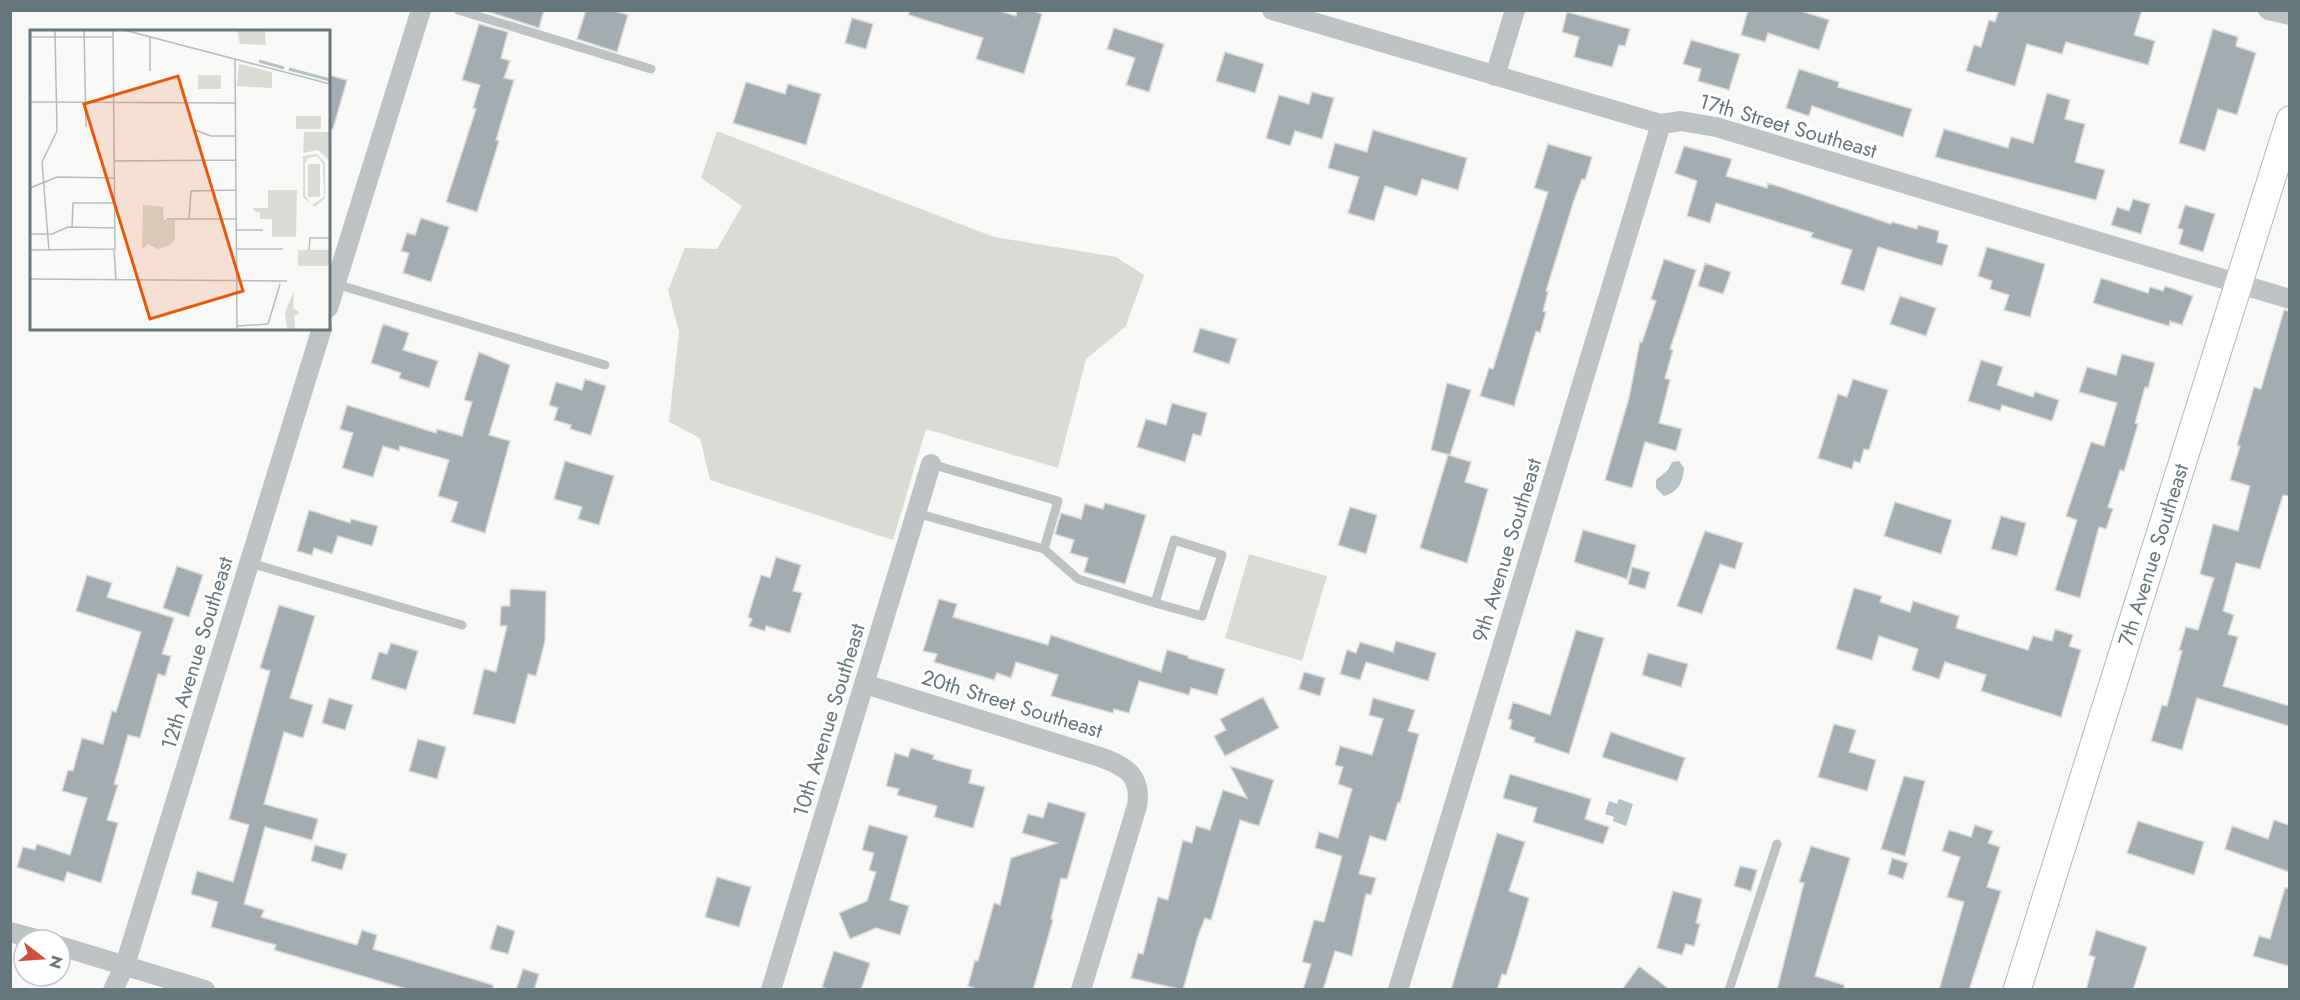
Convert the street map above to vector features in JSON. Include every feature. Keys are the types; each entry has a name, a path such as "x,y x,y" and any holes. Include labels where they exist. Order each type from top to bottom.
{"street":[{"path":"330,302 421,10"},
{"name":"17th Street Southeast","path":"1272,10 1661,124 1681,121 1716,127 2289,299"},
{"path":"1495,76 1515,10"},
{"path":"2268,10 2289,15"},
{"name":"7th Avenue Southeast","path":"2017,990 2289,120"},
{"name":"9th Avenue Southeast","path":"1398,990 1661,124"},
{"name":"12th Avenue Southeast","path":"113,990 125,965 321,330"},
{"name":"10th Avenue Southeast","path":"771,990 866,684 931,464"},
{"name":"20th Street Southeast","path":"866,684 1106,759 1131,772 1137,783 1137,806 1081,990"},
{"path":"72,950 205,990"}],"lane":[{"path":"458,10 651,69"},
{"path":"336,284 605,365"},
{"path":"931,464 1058,501 1044,549"},
{"path":"916,513 1044,549 1078,579 1155,603 1202,616 1222,555 1174,540 1155,603"},
{"path":"250,563 462,625"},
{"path":"1730,990 1777,844"}],"shaded area":[{"path":"717,131 994,237 1116,257 1144,275 1126,326 1086,359 1058,468 926,429 893,540 710,480 700,438 669,422 679,332 668,290 685,248 717,249 742,206 701,178"},
{"path":"1679,461 1684,468 1681,482 1677,489 1664,496 1656,488 1656,480 1668,470 1672,462"},
{"path":"1249,554 1327,576 1302,661 1225,638"},
{"path":"1619,799 1633,804 1626,826 1613,821 1614,817 1605,814 1609,801 1617,804"}],"building":[{"path":"483,10 544,10 539,28"},
{"path":"586,10 612,10 628,15 617,52 577,39"},
{"path":"909,10 997,10 1016,16 1017,10 1031,10 1042,14 1024,74 976,59 983,38 909,15"},
{"path":"1748,10 1798,10 1829,20 1819,50 1768,33 1765,42 1741,35"},
{"path":"1999,10 2142,10 2134,35 2155,41 2148,65 2066,42 2062,54 2027,44 2015,86 1966,71 1974,45 1981,47 1989,20 1995,22"},
{"path":"1567,12 1630,29 1625,46 1619,45 1612,67 1574,57 1579,37 1562,32"},
{"path":"852,18 873,24 866,49 845,43"},
{"path":"479,24 508,32 501,58 510,61 504,78 514,80 496,140 499,141 477,212 446,202 476,109 473,108 480,85 462,80"},
{"path":"1114,28 1164,44 1149,92 1126,85 1135,58 1107,49"},
{"path":"2213,29 2238,37 2236,46 2256,53 2237,115 2218,109 2205,151 2179,143"},
{"path":"1691,40 1740,54 1729,90 1698,81 1701,69 1683,64"},
{"path":"1225,52 1264,64 1255,93 1216,81"},
{"path":"1799,69 1839,82 1838,87 1912,109 1903,137 1812,106 1809,116 1786,108"},
{"path":"330,76 347,80 333,129 330,128"},
{"path":"746,82 785,94 788,84 821,94 806,145 733,123"},
{"path":"1312,92 1334,98 1322,139 1295,131 1290,146 1266,138 1279,95 1309,104"},
{"path":"2047,93 2070,100 2065,119 2085,124 2075,162 2105,170 2096,200 1935,157 1944,129 2008,148 2011,137 2033,143"},
{"path":"1373,130 1467,158 1458,190 1422,179 1417,196 1385,186 1374,221 1348,213 1359,177 1328,168 1335,143 1367,152"},
{"path":"1548,144 1592,157 1585,180 1582,179 1574,200 1546,291 1548,292 1543,311 1546,312 1540,333 1536,331 1514,406 1480,396 1489,368 1493,369 1548,192 1534,188"},
{"path":"1684,146 1732,159 1726,176 1767,188 1768,183 1891,224 1892,222 1917,229 1918,225 1939,231 1937,242 1948,245 1942,266 1878,247 1864,291 1841,284 1852,250 1811,237 1813,233 1716,203 1710,223 1687,216 1697,181 1675,173"},
{"path":"2133,199 2150,204 2141,234 2111,225 2117,207 2129,211"},
{"path":"2185,205 2215,214 2203,252 2179,244 2183,230 2178,228"},
{"path":"421,218 449,227 431,282 403,273 409,253 401,251 407,233 415,235"},
{"path":"1987,247 2045,264 2030,317 2004,310 2009,295 1990,289 1992,281 1978,276"},
{"path":"1664,259 1696,270 1670,349 1673,350 1665,378 1670,380 1659,423 1682,429 1676,451 1645,442 1632,488 1605,480 1629,398 1640,341 1642,342 1656,301 1651,299"},
{"path":"1705,263 1731,272 1723,294 1698,286"},
{"path":"2101,278 2148,293 2150,287 2163,291 2165,286 2193,296 2182,325 2170,321 2169,326 2093,303"},
{"path":"1900,296 1936,308 1926,336 1890,324"},
{"path":"2284,310 2289,311 2289,496 2283,495 2260,569 2236,563 2223,611 2234,615 2228,634 2238,637 2223,686 2289,706 2289,726 2197,698 2182,750 2151,741 2162,705 2167,706 2186,627 2198,630 2214,578 2200,574 2213,524 2238,531 2250,486 2230,480 2240,446 2237,445 2254,387 2261,389"},
{"path":"383,324 409,333 403,350 438,361 429,388 399,378 401,373 371,363"},
{"path":"1200,328 1237,339 1229,364 1193,352"},
{"path":"479,352 510,365 489,435 510,441 485,533 451,522 458,502 438,496 449,460 400,446 399,451 383,446 373,477 342,468 353,433 340,429 347,405 436,433 437,429 462,436 472,402 464,400"},
{"path":"2122,354 2155,363 2148,388 2145,387 2135,423 2138,424 2124,471 2120,470 2108,507 2113,509 2106,529 2099,527 2080,598 2055,590 2077,520 2066,516 2091,442 2104,446 2117,403 2079,392 2087,367 2116,375"},
{"path":"1981,360 2003,367 1997,385 2033,397 2035,392 2059,400 2052,421 2002,405 2000,411 1968,401"},
{"path":"585,379 606,386 591,435 570,429 571,425 554,420 558,408 549,405 556,382 582,390"},
{"path":"1853,379 1888,390 1869,450 1864,449 1860,463 1854,461 1852,469 1818,458 1838,394 1847,397"},
{"path":"1447,383 1471,390 1450,455 1431,450"},
{"path":"1172,403 1207,413 1201,436 1193,434 1185,462 1137,447 1146,419 1166,425"},
{"path":"1448,455 1471,462 1465,482 1488,489 1467,563 1420,548"},
{"path":"565,461 614,476 599,525 578,519 582,507 554,499"},
{"path":"1895,502 1952,520 1941,554 1884,536"},
{"path":"1105,503 1146,515 1125,584 1084,572 1088,558 1070,553 1074,540 1055,534 1061,513 1081,519 1085,504 1103,509"},
{"path":"1350,507 1377,515 1366,554 1338,545"},
{"path":"309,510 350,523 351,519 378,526 372,546 338,536 332,554 314,548 312,555 297,551"},
{"path":"2001,516 2026,523 2017,556 1991,549"},
{"path":"1583,530 1636,545 1627,579 1574,562"},
{"path":"1705,531 1743,543 1735,569 1720,564 1702,614 1677,606"},
{"path":"776,557 801,565 793,591 802,593 790,633 766,626 765,631 749,626 752,619 748,617 761,575 770,578"},
{"path":"177,566 203,575 189,617 163,608"},
{"path":"1632,567 1650,572 1645,589 1628,584"},
{"path":"87,575 112,583 107,597 174,618 162,654 171,656 165,676 158,674 140,738 128,735 114,784 118,785 107,820 118,823 101,883 67,872 64,882 17,867 23,847 35,850 37,844 70,855 87,798 62,791 68,770 73,771 82,738 103,744 112,711 116,712 141,632 76,611"},
{"path":"1854,588 1882,596 1880,602 1910,612 1913,601 1959,616 1956,628 2028,650 2033,636 2052,641 2055,629 2073,635 2069,646 2081,650 2061,717 1981,691 1986,675 1945,662 1939,679 1912,670 1918,649 1879,636 1872,660 1836,649"},
{"path":"510,589 546,591 545,641 536,676 528,674 515,724 473,714 484,669 496,672 507,626 500,626 501,606 510,606"},
{"path":"939,599 957,604 953,617 1048,645 1051,635 1161,672 1167,650 1225,669 1217,695 1191,688 1189,695 1139,681 1129,713 1114,709 1113,713 1051,696 1058,675 1016,662 1011,678 997,673 994,680 934,662 937,654 923,651"},
{"path":"279,605 315,616 290,698 313,705 303,738 284,732 264,804 318,819 312,840 265,827 244,904 264,910 261,917 357,945 362,930 377,935 373,949 493,985 493,990 410,990 274,950 276,945 211,927 218,902 191,894 197,871 233,882 249,825 229,819 270,671 260,668"},
{"path":"1576,630 1604,638 1569,754 1534,742 1535,738 1510,729 1512,720 1508,719 1513,702 1550,715"},
{"path":"1396,641 1436,653 1428,681 1366,662 1360,680 1340,674 1347,650 1356,653 1360,642 1393,652"},
{"path":"391,643 418,651 406,690 371,679 379,652 387,654"},
{"path":"1648,653 1688,664 1681,687 1642,675"},
{"path":"1304,672 1325,678 1320,696 1299,689"},
{"path":"1263,697 1279,728 1225,756 1214,736 1226,730 1220,719"},
{"path":"329,698 353,705 345,730 322,723"},
{"path":"1373,698 1415,710 1408,731 1419,734 1400,803 1398,802 1386,841 1370,836 1359,874 1376,878 1371,895 1366,894 1352,956 1335,951 1323,990 1303,990 1311,964 1302,962 1314,920 1324,922 1342,856 1315,848 1319,832 1338,838 1352,789 1338,784 1343,767 1335,765 1340,746 1372,755 1383,719 1369,715"},
{"path":"1834,724 1856,730 1849,752 1876,760 1867,791 1818,777"},
{"path":"1611,732 1685,758 1677,781 1602,757"},
{"path":"418,739 446,747 437,779 409,771"},
{"path":"911,748 934,755 933,759 972,770 969,783 985,787 973,828 934,817 937,806 897,795 899,789 886,786 895,753 908,757"},
{"path":"1230,766 1274,780 1259,826 1240,820 1211,920 1205,918 1183,990 1131,978 1138,953 1143,954 1158,897 1168,900 1183,840 1192,843 1196,826 1210,830 1223,790 1247,798"},
{"path":"1510,774 1591,799 1585,819 1609,827 1603,844 1533,822 1537,808 1503,798"},
{"path":"1904,776 1925,781 1905,856 1881,849"},
{"path":"1048,802 1086,813 1067,879 1061,878 1051,919 1053,920 1033,990 979,990 968,986 975,960 978,961 994,903 1000,905 1011,858 1057,843 1022,833 1028,814 1043,818"},
{"path":"2274,820 2289,825 2289,872 2225,849 2232,826 2268,839"},
{"path":"2138,821 2204,842 2194,875 2127,853"},
{"path":"869,825 908,836 890,900 909,906 900,935 876,928 850,939 839,913 867,901 876,872 869,870 874,853 862,850"},
{"path":"1975,825 1993,831 1988,843 2000,847 1987,887 2001,891 1969,990 1939,990 1964,902 1947,897 1960,857 1942,851 1949,830 1971,837"},
{"path":"1497,833 1525,842 1509,891 1529,898 1514,950 1506,975 1502,974 1497,990 1451,990"},
{"path":"315,845 347,854 342,870 311,861"},
{"path":"1811,846 1850,858 1815,976 1844,985 1844,990 1777,990 1804,883 1799,882"},
{"path":"1892,858 1908,863 1903,879 1888,874"},
{"path":"1740,866 1757,870 1751,891 1734,886"},
{"path":"717,877 751,887 739,927 705,917"},
{"path":"2285,888 2289,888 2289,966 2253,956 2259,936 2270,939"},
{"path":"1673,891 1702,899 1696,923 1700,924 1694,946 1686,944 1682,955 1657,948"},
{"path":"497,925 515,931 508,954 490,949"},
{"path":"2096,930 2147,947 2133,990 2086,990 2095,957 2089,955"},
{"path":"834,951 870,963 861,990 830,990 822,987"},
{"path":"1639,966 1670,990 1622,990"},
{"path":"523,969 539,974 534,990 516,990"}]}
